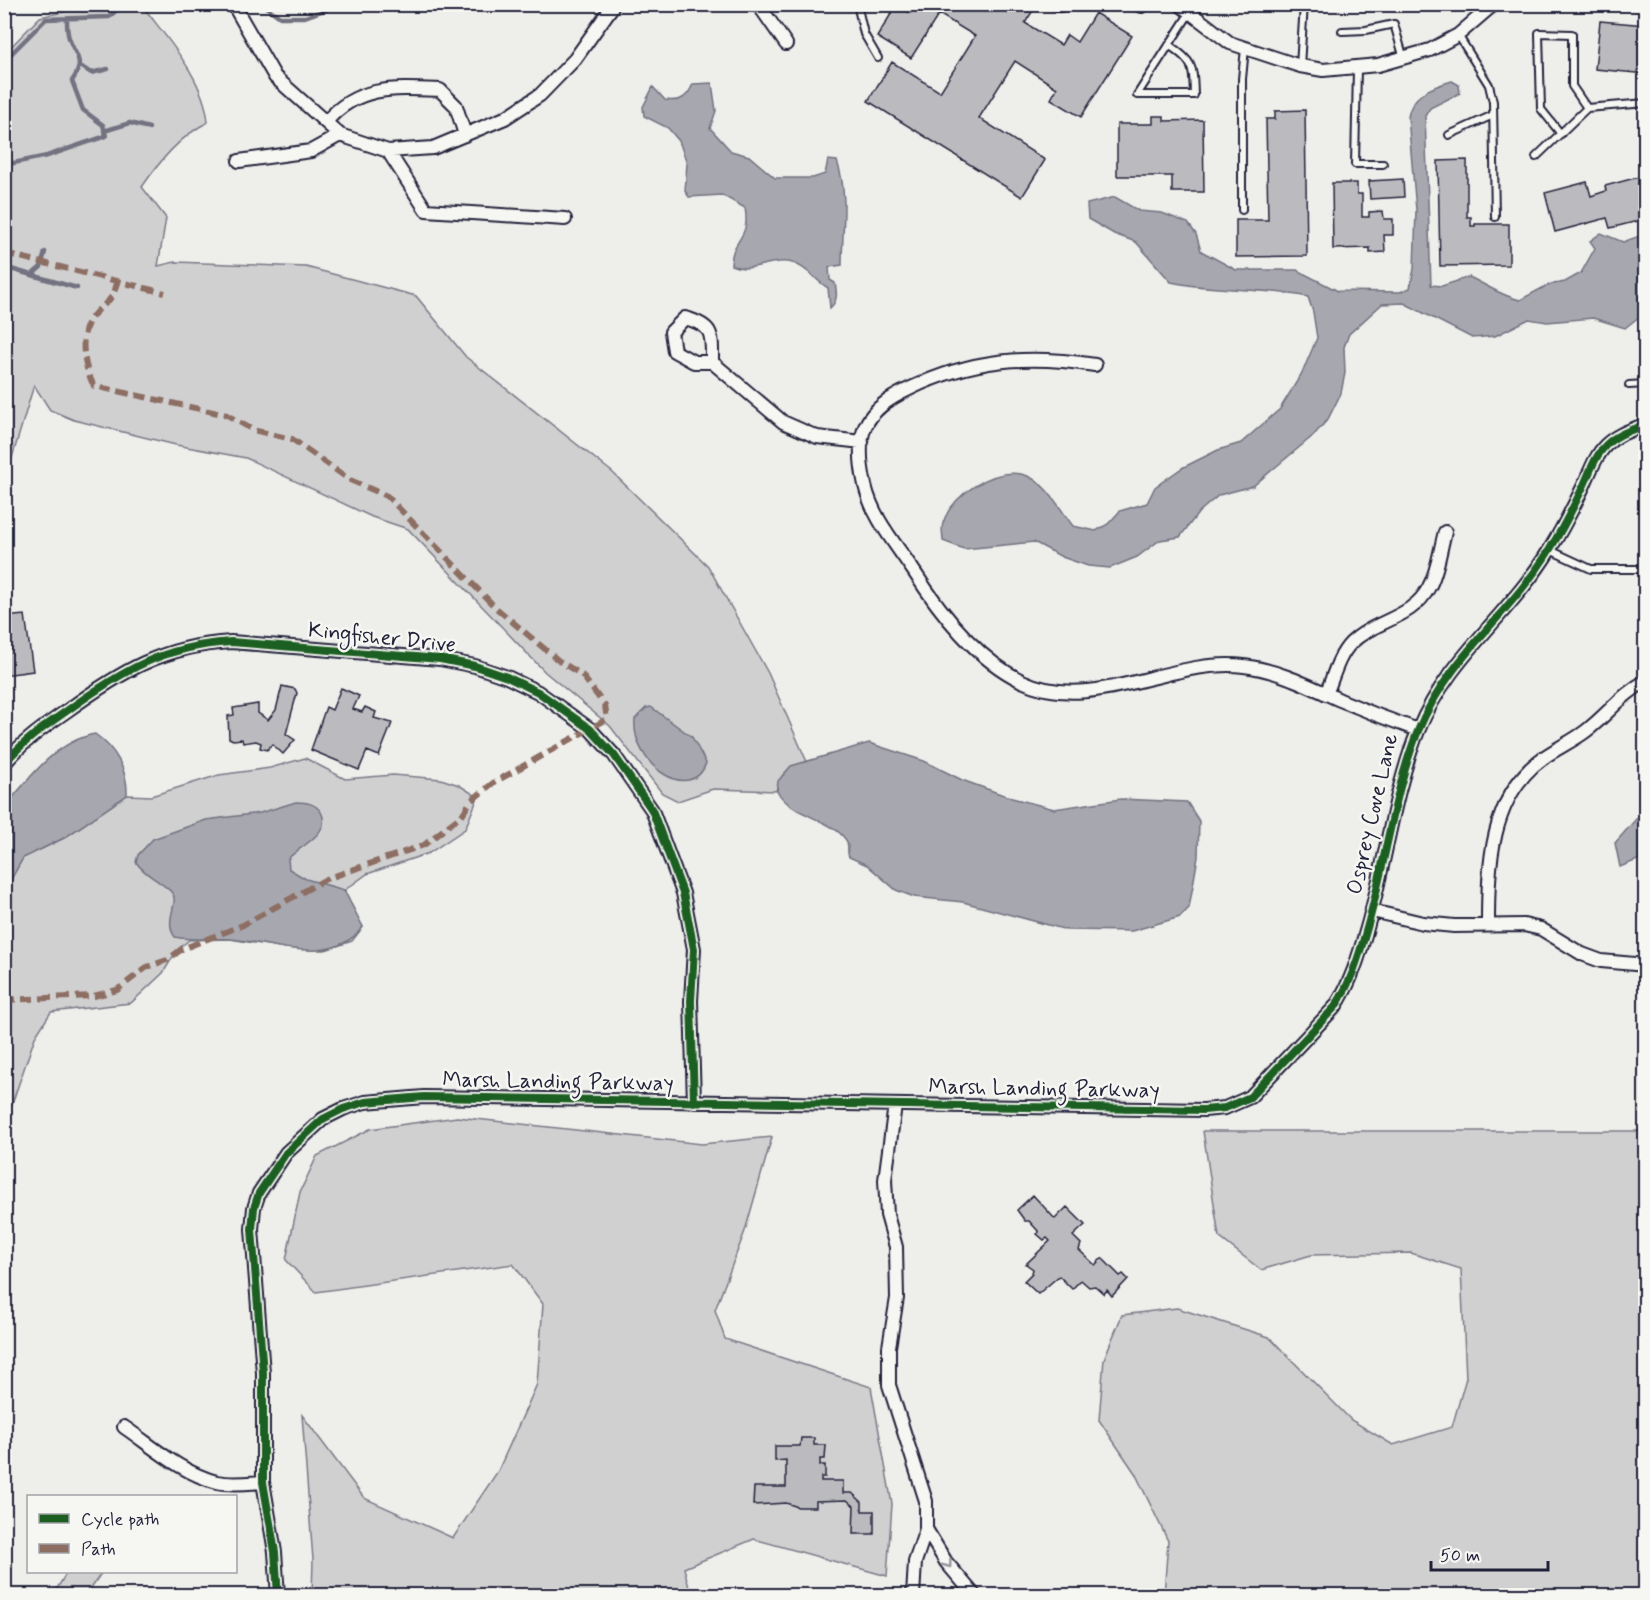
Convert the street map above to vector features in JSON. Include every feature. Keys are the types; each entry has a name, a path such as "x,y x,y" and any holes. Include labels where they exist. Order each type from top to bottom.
{"street":[{"path":"235,10 276,77 340,135 388,151 433,148 506,118 540,95 575,59 614,4"},
{"path":"758,4 786,44"},
{"path":"1184,8 1230,43 1300,66 1323,70 1357,69 1404,59 1430,50 1458,35 1494,4"},
{"path":"326,122 339,106 365,93 399,88 440,90 456,106 465,135"},
{"path":"238,161 311,151 340,135"},
{"path":"388,151 426,210 565,219"},
{"name":"Osprey Cove Lane","path":"1095,364 1035,358 968,366 940,374 897,394 879,407 865,427 862,442 864,484 878,519 948,617 988,660 1006,673 1026,683 1051,690 1086,691 1197,667 1228,664 1278,673 1418,730 1408,759 1372,911"},
{"path":"712,362 783,422 817,436 862,442"},
{"path":"1418,730 1450,671 1472,643 1515,599 1550,550 1598,455 1615,438 1646,424"},
{"path":"1326,694 1343,652 1351,643 1407,611 1429,588 1444,532"},
{"name":"Kingfisher Drive","path":"4,764 35,733 122,672 160,655 204,644 231,642 440,659 486,670 538,692 590,729 614,755 652,810 666,841 693,933 694,1102"},
{"path":"1488,925 1488,881 1493,846 1501,816 1517,784 1543,758 1585,732 1620,698 1646,681"},
{"path":"1372,911 1423,923 1454,926 1524,925 1541,928 1582,954 1601,961 1646,965"},
{"name":"Marsh Landing Parkway","path":"278,1596 275,1552 264,1482 263,1373 252,1229 254,1208 259,1193 273,1169 305,1133 323,1119 365,1102 394,1098 1204,1110 1239,1104 1258,1089 1335,1007 1344,993 1357,962 1372,911"},
{"path":"895,1105 885,1180 887,1215 896,1248 897,1298 889,1347 889,1385 926,1501 926,1529 915,1562 913,1596"},
{"path":"124,1427 184,1467 205,1478 233,1484 264,1482"},
{"path":"926,1529 946,1562 975,1596"}],"lane":[{"path":"857,4 864,34 878,58"},
{"path":"1050,4 1059,8 1080,4"},
{"path":"1125,4 1142,9 1147,4"},
{"path":"1300,66 1304,4"},
{"path":"1169,45 1193,65 1194,95 1137,95 1169,45 1184,8"},
{"path":"1342,31 1366,30 1394,24 1404,59"},
{"path":"1561,134 1541,109 1539,33 1572,34 1572,86 1587,108"},
{"path":"1458,35 1489,85 1493,115 1496,217"},
{"path":"1242,210 1242,79 1245,48"},
{"path":"1357,69 1355,164 1383,164"},
{"path":"1536,157 1587,108 1646,103"},
{"path":"1449,135 1493,115"},
{"path":"1629,385 1646,384"},
{"path":"1550,550 1591,569 1646,569"}],"shaded area":[{"path":"95,5 142,5 183,60 200,90 205,106 208,122 171,150 142,187 166,218 158,266 175,262 306,267 416,296 466,357 612,472 708,566 768,673 807,762 787,771 780,779 776,791 713,789 678,801 662,793 610,726 545,672 408,529 372,517 246,458 176,445 74,420 50,410 34,385 5,481 5,53 40,17"},
{"path":"1452,81 1459,85 1460,93 1430,108 1425,116 1431,285 1442,286 1469,277 1500,293 1520,300 1548,285 1565,282 1581,273 1595,248 1590,241 1601,233 1623,242 1645,234 1645,312 1625,328 1593,318 1547,322 1529,319 1495,336 1472,338 1404,303 1382,304 1349,334 1344,347 1345,373 1341,393 1328,419 1314,435 1253,486 1219,495 1199,512 1180,537 1160,540 1137,557 1110,568 1088,566 1062,557 1034,542 964,549 943,541 943,523 955,503 964,494 986,480 1010,474 1021,474 1037,481 1051,495 1073,526 1096,531 1108,524 1120,511 1147,503 1155,487 1182,468 1218,450 1241,443 1280,409 1302,373 1317,338 1308,297 1171,282 1136,242 1114,234 1088,219 1087,204 1115,197 1139,211 1162,213 1188,223 1196,234 1201,251 1236,270 1297,270 1338,291 1400,292 1410,288 1414,269 1416,210 1408,117 1413,103 1423,93"},
{"path":"712,83 716,111 710,128 731,151 749,156 775,178 813,178 825,174 828,160 837,161 844,200 842,265 829,267 830,280 835,283 836,293 836,300 830,308 828,288 794,263 773,262 746,268 731,265 734,249 745,227 745,208 722,195 689,197 685,191 687,163 679,141 668,128 644,116 643,107 653,87 665,100 679,100 686,96 693,84"},
{"path":"651,707 692,737 706,763 699,775 688,780 676,779 664,774 642,751 636,736 635,719 646,708"},
{"path":"95,734 109,746 119,760 123,768 127,795 64,838 23,858 5,890 5,807 33,773 55,753 68,744"},
{"path":"869,743 924,761 962,780 1012,798 1054,809 1121,799 1187,802 1199,821 1198,857 1189,908 1180,917 1132,931 1067,930 963,902 914,897 896,890 867,865 849,857 847,842 839,833 792,807 777,791 778,781 791,766"},
{"path":"305,758 345,779 393,775 441,779 459,785 478,797 465,829 429,853 367,874 345,890 346,899 363,927 352,941 325,950 285,948 230,939 189,940 177,950 163,973 131,1003 51,1012 35,1037 5,1124 5,890 23,858 64,838 127,795 151,796 219,775 270,768"},
{"path":"296,802 316,807 321,812 323,820 322,827 313,839 288,859 289,869 306,879 344,890 363,927 350,939 335,947 319,950 284,948 231,939 175,937 171,925 174,897 168,889 140,867 136,862 138,855 153,839 206,820 260,813"},
{"path":"1645,814 1645,857 1620,867 1615,843 1636,819"},
{"path":"457,1117 702,1144 772,1137 745,1231 715,1310 725,1339 871,1387 892,1504 887,1576 754,1539 684,1568 691,1595 312,1595 313,1560 302,1415 364,1498 453,1538 498,1471 537,1384 543,1304 513,1264 316,1292 286,1260 300,1192 317,1156 370,1129"},
{"path":"1203,1131 1645,1131 1645,1595 1164,1595 1168,1541 1135,1473 1099,1420 1104,1359 1122,1315 1177,1308 1269,1337 1351,1420 1393,1445 1452,1427 1466,1378 1461,1269 1411,1253 1311,1255 1261,1270 1219,1237"},
{"path":"66,1573 101,1573 86,1595 53,1595"}],"building":[{"path":"897,4 910,13 914,7 911,4 995,4 1007,12 1012,4 1037,4 1025,23 1061,45 1067,35 1077,42 1095,13 1132,36 1081,117 1051,99 1057,88 1015,61 979,118 1045,160 1022,197 868,101 892,62 940,92 975,36 939,14 911,58 877,37"},
{"path":"1600,21 1646,25 1646,74 1595,69"},
{"path":"1305,110 1307,256 1236,257 1236,220 1268,220 1266,119 1275,119 1275,111"},
{"path":"1153,116 1164,116 1164,121 1203,120 1204,192 1172,192 1172,176 1117,176 1117,124 1153,124"},
{"path":"1467,160 1467,217 1471,217 1471,226 1509,224 1509,265 1440,266 1438,161"},
{"path":"1646,175 1646,219 1610,228 1607,218 1555,232 1545,193 1587,182 1591,196 1606,191 1605,186"},
{"path":"1403,179 1404,197 1370,199 1369,181"},
{"path":"1332,183 1357,183 1357,194 1362,194 1362,217 1369,217 1369,212 1383,211 1384,219 1393,219 1393,235 1384,235 1385,252 1370,253 1370,248 1333,249"},
{"path":"25,615 33,671 4,675 4,617"},
{"path":"282,686 295,689 297,693 286,734 295,740 283,754 272,744 267,750 260,748 261,743 256,741 243,743 242,739 229,738 228,716 234,715 233,708 258,704 258,713 268,720 276,710"},
{"path":"341,688 359,696 353,709 362,712 365,707 376,712 374,718 392,723 379,756 367,751 359,770 311,750 326,707 332,710"},
{"path":"1033,1195 1055,1219 1067,1207 1085,1225 1073,1236 1081,1244 1079,1250 1095,1265 1102,1258 1120,1276 1123,1274 1128,1279 1112,1296 1107,1290 1104,1294 1095,1286 1089,1287 1081,1280 1072,1289 1059,1276 1038,1294 1024,1281 1033,1269 1026,1264 1050,1241 1047,1238 1044,1240 1037,1234 1039,1232 1029,1221 1025,1221 1017,1210"},
{"path":"801,1438 814,1438 814,1445 826,1445 825,1459 820,1459 820,1465 825,1465 825,1477 821,1477 821,1481 843,1481 843,1493 852,1493 862,1502 862,1511 874,1511 874,1534 853,1534 854,1506 847,1500 816,1501 816,1507 798,1507 786,1503 753,1505 754,1487 786,1487 786,1460 775,1461 775,1446 800,1446"}],"waterway":[{"path":"4,74 8,57 46,19 109,17 123,4"},
{"path":"262,4 280,17 305,17 341,4"},
{"path":"4,165 47,156 106,136 103,125 83,110 72,81 77,73 79,62 68,34 67,19"},
{"path":"79,65 91,73 108,69"},
{"path":"104,131 130,123 149,128"},
{"path":"34,273 41,267 45,252"},
{"path":"4,267 77,288"}],"marked path":[{"path":"4,253 165,293"},
{"path":"4,1000 94,996 117,990 147,967 167,960 182,949 243,925 326,879 424,845 462,815 471,801 493,783 607,719 605,706 582,675 559,661 496,608 387,496 350,480 292,439 253,430 227,415 94,386 85,361 85,334 91,318 113,295 117,282"}],"cycle path":[{"path":"278,1596 275,1552 263,1482 263,1373 252,1229 254,1208 259,1193 286,1153 323,1119 365,1102 424,1097 1204,1110 1225,1108 1250,1097 1335,1007 1346,988 1367,928 1402,778 1418,731 1431,705 1462,658 1534,573 1564,525 1602,449 1620,435 1646,424"},
{"path":"4,764 42,728 125,672 164,655 207,644 231,642 440,659 475,666 507,677 538,692 590,729 614,755 652,810 683,893 694,949 691,1001 694,1102"}]}
